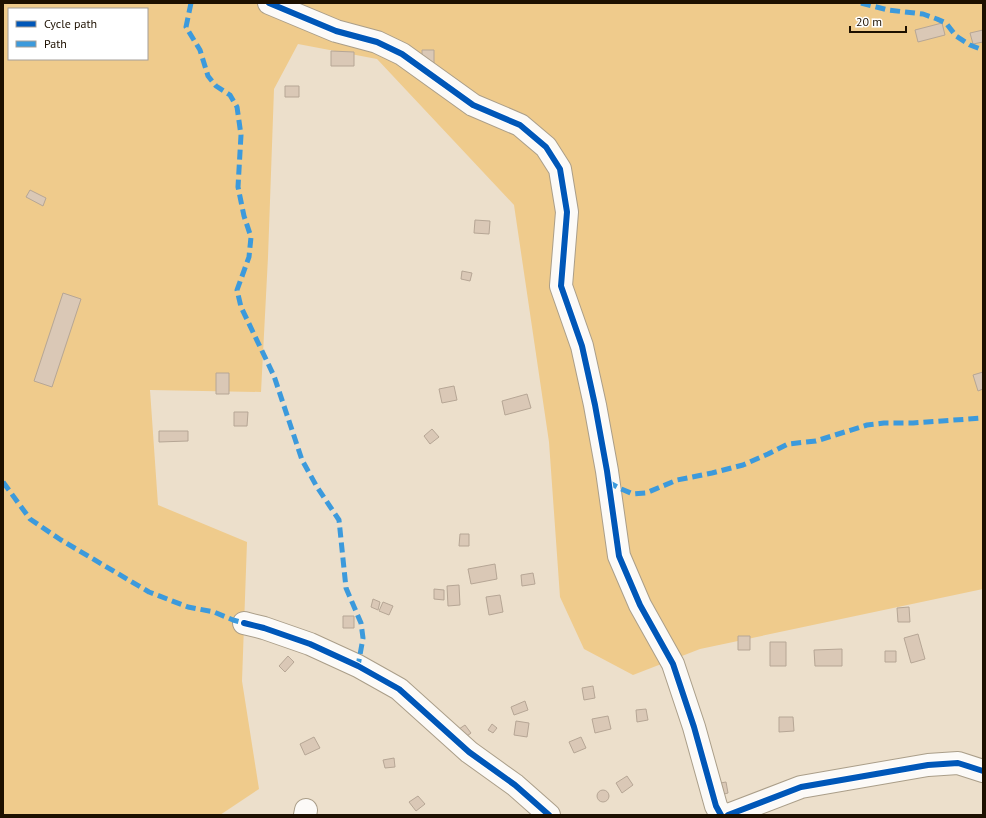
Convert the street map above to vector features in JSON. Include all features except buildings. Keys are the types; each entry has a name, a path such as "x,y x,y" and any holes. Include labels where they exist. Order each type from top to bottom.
{"street":[{"path":"269,3 336,32 377,42 402,54 474,105 520,125 546,147 560,169 567,212 561,286 582,346 595,405 607,471 619,556 640,605 672,664 694,727 716,806 721,815"},
{"path":"244,623 264,628 310,644 358,666 399,689 470,752 515,785 549,815"},
{"path":"728,815 800,787 935,765 958,763 983,770"}],"shaded area":[{"path":"3,3 983,3 983,589 700,649 633,675 584,649 560,597 549,442 514,205 377,59 298,44 274,89 268,257 261,392 150,390 158,505 247,542 242,681 259,789 220,815 3,815"}],"marked path":[{"path":"191,3 186,27 200,50 208,76 216,86 230,95 237,107 241,135 238,187 244,216 251,237 249,257 237,290 241,307 274,376 302,460 317,487 339,520 346,588 361,623 363,638 358,666"},
{"path":"861,3 888,10 923,14 937,19 946,23 956,36 970,45 983,50"},
{"path":"608,482 633,494 646,493 677,480 743,465 788,444 816,441 867,425 983,418"},
{"path":"3,482 30,519 61,540 149,592 188,607 214,612 244,623"}],"cycle path":[{"path":"269,3 336,31 377,42 402,54 473,105 520,125 546,147 560,169 567,212 561,286 582,346 595,405 607,471 619,556 640,605 673,664 694,727 716,806 721,815"},
{"path":"244,623 264,628 310,644 358,666 399,689 469,752 515,785 549,815"},
{"path":"728,815 801,787 928,765 958,763 983,771"}]}
